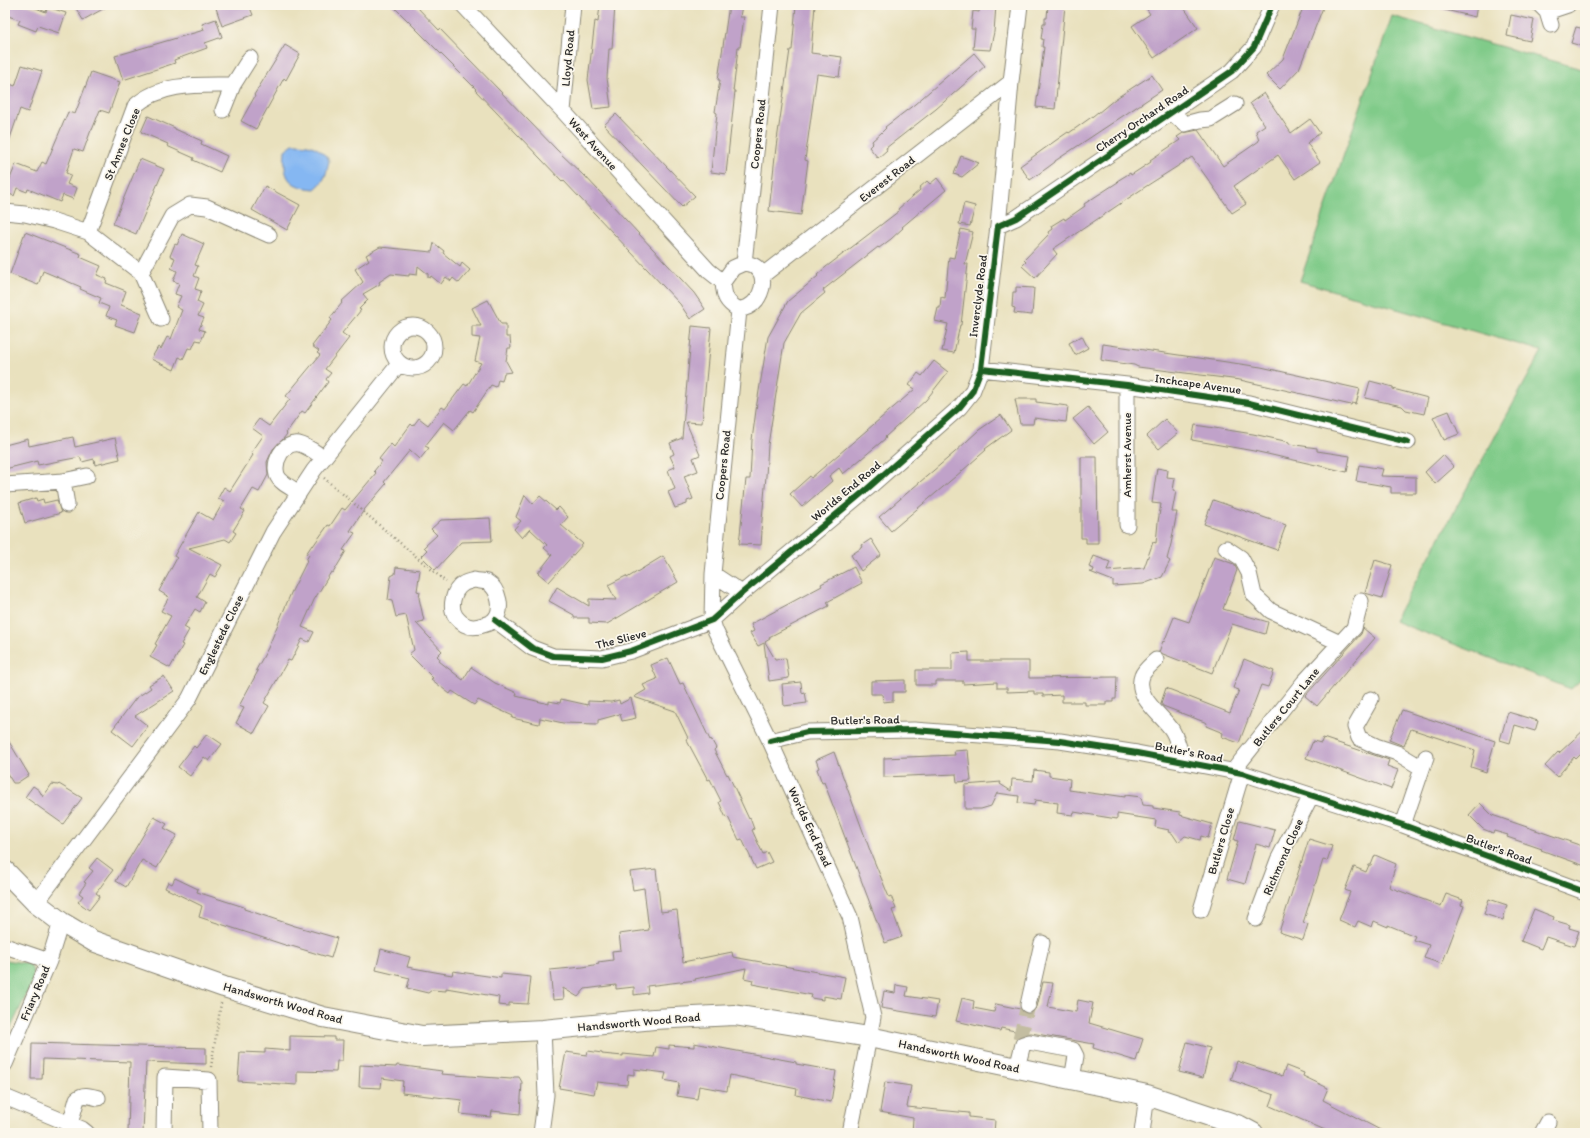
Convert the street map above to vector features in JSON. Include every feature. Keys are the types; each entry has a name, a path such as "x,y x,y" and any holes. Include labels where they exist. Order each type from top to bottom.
{"main road":[{"name":"Handsworth Wood Road","path":"5,871 36,903 61,922 93,941 224,987 323,1017 422,1036 543,1030 654,1019 734,1015 869,1037 1146,1095 1244,1131"}],"street":[{"name":"West Avenue","path":"463,5 563,111 709,271 723,282"},
{"name":"Lloyd Road","path":"563,111 573,5"},
{"name":"Coopers Road","path":"744,263 772,5"},
{"name":"Inverclyde Road","path":"981,369 998,226 1011,82 1020,5"},
{"name":"Cherry Orchard Road","path":"998,226 1016,218 1232,71 1254,47 1272,5"},
{"path":"1546,14 1568,5"},
{"path":"223,110 233,85 250,58"},
{"name":"Everest Road","path":"763,275 1011,82"},
{"name":"St Annes Close","path":"88,232 135,106 144,98 164,90 187,85 233,85"},
{"path":"1171,112 1186,124 1211,119 1235,104"},
{"path":"141,273 172,216 190,205 207,207 270,235"},
{"path":"5,212 25,214 54,221 88,232 141,273 161,319"},
{"path":"744,263 756,266 763,275 762,288 757,299 748,307 739,310 729,304 723,294 723,282 733,268 744,263"},
{"name":"Coopers Road","path":"712,620 712,574 739,310"},
{"name":"Englestede Close","path":"36,903 189,699 273,532 314,470 399,364"},
{"name":"Inchcape Avenue","path":"981,369 1127,385 1248,403 1408,442"},
{"name":"Worlds End Road","path":"850,1133 873,1017 850,917 770,741 715,630 712,620 742,593 867,489 960,407 972,392 981,369"},
{"name":"Amherst Avenue","path":"1127,385 1127,525"},
{"path":"299,493 284,483 278,475 277,460 281,453 287,446 300,444 306,446 324,458"},
{"path":"5,485 63,481 87,476"},
{"path":"63,481 67,505"},
{"path":"1226,548 1241,558 1249,573 1254,595 1271,611 1340,643"},
{"path":"712,574 742,593"},
{"path":"474,580 486,582 496,592 500,604 495,620 474,628 463,624 455,616 452,605 456,591 462,584 474,580"},
{"name":"Butlers Court Lane","path":"1237,772 1304,682 1354,628 1361,601"},
{"name":"The Slieve","path":"495,620 532,648 553,656 602,658 631,651 712,620"},
{"path":"1156,660 1142,675 1140,687 1149,704 1172,730 1178,742 1183,762"},
{"path":"1371,699 1355,727 1359,738 1376,746 1424,763 1403,826"},
{"name":"Butler's Road","path":"770,741 808,732 914,730 1060,741 1237,772 1403,826 1585,892"},
{"name":"Butlers Close","path":"1201,910 1237,772"},
{"name":"Richmond Close","path":"1256,919 1278,860 1311,796"},
{"name":"Friary Road","path":"5,1064 49,961 61,922"},
{"path":"1028,1005 1042,944"},
{"path":"5,946 49,961"},
{"path":"541,1133 546,1095 543,1030"},
{"path":"1017,1068 1022,1042 1073,1050 1076,1056 1072,1079"},
{"path":"164,1133 165,1077 210,1080 210,1133"},
{"path":"70,1124 77,1099 79,1097 83,1095 98,1098"},
{"path":"1142,1133 1146,1095"},
{"path":"5,1097 82,1129 87,1133"}],"path":[{"path":"314,470 456,591"},
{"path":"210,1080 224,987"}],"green space":[{"path":"1392,16 1585,70 1585,676 1571,689 1394,621 1542,351 1300,281"},
{"path":"5,960 30,964 33,972 33,981 5,1040"}],"water":[{"path":"293,144 309,145 314,147 329,160 325,176 315,189 298,186 289,179 286,174 285,150"}],"building":[{"path":"5,5 28,5 46,12 48,7 66,13 59,33 38,26 36,31 18,24 20,20 5,15"},
{"path":"74,5 110,5 83,20"},
{"path":"224,5 249,5 253,15 222,26 216,8"},
{"path":"392,5 415,5 439,30 440,29 557,150 584,175 694,293 705,309 690,319 680,304 563,180 562,181 475,90 476,89"},
{"path":"600,5 615,5 612,49 609,49 607,78 611,107 593,109 588,80 595,21 598,22"},
{"path":"729,5 742,5 740,17 744,17 740,47 738,47 726,174 711,172 717,113 715,112 720,80 718,80"},
{"path":"796,5 815,5 811,53 842,57 839,77 817,74 805,160 808,161 801,215 769,211 776,147 790,50 792,50"},
{"path":"980,5 996,5 994,32 990,50 973,49 975,29 971,29 973,11 979,12"},
{"path":"1048,5 1065,5 1055,109 1036,107 1044,47 1042,47 1043,39 1041,39 1043,24 1045,24 1045,18 1047,18"},
{"path":"1144,5 1182,5 1198,28 1154,58 1132,26 1150,14"},
{"path":"1304,5 1324,5 1299,69 1280,89 1266,75 1283,59"},
{"path":"1441,5 1477,5 1475,17 1441,9"},
{"path":"1511,15 1534,20 1530,41 1507,36"},
{"path":"216,19 222,37 205,43 207,48 174,60 175,63 123,80 115,56 204,30 202,24"},
{"path":"1576,27 1585,29 1585,47 1571,43"},
{"path":"285,45 300,54 286,80 284,78 256,129 241,121 255,96 254,95"},
{"path":"974,53 985,66 936,109 886,148 887,150 878,158 869,147 873,143 872,141 886,128 885,127 915,104"},
{"path":"22,65 42,71 28,112 20,109 7,147 5,146 5,82 15,86"},
{"path":"91,72 120,82 109,113 100,110 83,152 74,149 66,173 71,175 67,184 77,188 73,199 63,195 60,202 28,189 27,192 17,188 14,196 5,192 5,179 9,181 16,164 37,172 42,162 46,164 68,112 75,114"},
{"path":"1152,75 1162,90 1055,161 1030,180 1020,166 1098,113 1115,99"},
{"path":"1264,93 1291,133 1310,119 1320,133 1307,143 1320,162 1295,179 1278,155 1234,186 1246,204 1232,213 1192,157 1053,249 1057,254 1035,278 1022,266 1026,262 1024,260 1049,234 1048,232 1052,229 1051,226 1064,218 1065,220 1085,206 1084,204 1118,182 1117,181 1130,173 1131,175 1151,162 1150,160 1180,140 1177,137 1183,133 1198,130 1223,166 1259,141 1256,131 1265,125 1250,103"},
{"path":"616,114 695,196 682,207 604,125"},
{"path":"148,116 202,141 201,144 227,156 220,172 167,146 168,144 141,132"},
{"path":"961,156 979,163 962,177 954,174"},
{"path":"140,159 164,169 136,234 113,224"},
{"path":"937,178 946,190 902,227 903,228 891,239 879,248 878,247 823,290 825,293 801,313 784,343 768,445 761,545 739,544 746,479 750,479 752,440 768,337 788,301 818,276 817,275 826,267 899,211 898,209 920,190 919,188 927,181 930,184"},
{"path":"265,186 300,205 287,230 252,210"},
{"path":"964,203 975,206 970,226 959,224"},
{"path":"961,229 973,232 965,264 968,264 961,325 954,353 942,351 948,324 935,321 938,308 940,308 941,297 945,298 949,257 954,258"},
{"path":"25,232 81,254 80,257 101,266 97,275 107,279 106,283 126,291 121,305 142,313 135,332 115,325 117,320 106,316 109,307 99,303 101,298 80,289 81,287 43,271 38,285 10,274"},
{"path":"182,234 204,244 195,265 198,266 194,276 199,278 195,289 201,291 197,302 203,305 198,316 204,318 199,329 205,331 201,341 196,340 192,349 188,348 183,359 179,357 174,370 151,359 158,347 161,349 167,337 171,339 182,310 176,307 181,296 175,294 179,283 173,281 177,271 171,268 175,258 170,256 175,244 177,245"},
{"path":"434,243 444,251 443,253 460,267 462,263 470,270 459,283 453,278 451,281 446,277 441,284 431,276 430,278 428,277 428,274 418,266 417,275 409,274 409,276 391,274 379,282 380,284 363,294 368,300 359,309 361,310 342,333 349,338 325,369 331,373 326,379 328,382 305,413 302,411 286,433 287,434 273,449 267,462 268,475 259,492 253,489 241,509 245,511 233,531 236,533 230,542 225,539 189,548 222,565 215,577 210,574 197,597 205,602 200,612 195,609 184,627 189,630 181,644 183,645 170,668 150,657 157,645 155,644 171,616 161,611 169,597 159,591 177,558 174,556 199,512 213,520 224,501 218,498 224,487 230,491 253,455 251,453 263,436 252,428 259,419 269,426 290,399 286,396 320,355 317,353 319,351 312,346 332,320 330,318 342,303 341,302 363,282 355,269 369,260 366,255 380,247 432,252"},
{"path":"1016,287 1034,288 1032,315 1014,313 1015,308 1012,307 1013,292 1016,292"},
{"path":"488,300 501,324 506,324 506,337 510,337 511,348 508,348 506,361 512,372 504,373 502,381 498,380 496,387 491,385 473,412 470,410 454,430 444,422 425,446 429,448 420,459 410,450 384,482 386,484 364,510 350,531 355,533 343,550 346,551 314,600 302,627 314,632 309,642 302,639 291,661 288,660 264,703 269,706 254,733 236,723 244,708 239,706 258,671 256,670 268,648 291,593 307,561 306,560 309,555 306,554 328,525 330,526 342,508 345,510 376,473 374,471 382,461 379,459 391,444 394,447 411,424 413,426 419,418 428,425 442,407 445,409 464,384 467,386 481,363 475,361 480,338 472,337 472,326 481,326 472,308"},
{"path":"692,326 711,328 702,423 686,422 700,455 693,458 698,471 684,476 693,499 687,501 687,504 675,508 668,492 675,489 668,470 675,467 670,456 674,454 670,443 682,438"},
{"path":"1082,336 1088,348 1075,355 1069,343"},
{"path":"1103,344 1261,367 1360,389 1356,404 1352,403 1351,405 1240,380 1138,367 1134,365 1105,361 1101,360"},
{"path":"934,361 948,372 926,400 885,437 886,438 843,474 839,468 829,476 832,481 802,507 790,494 810,476 811,478 915,389 909,385 918,373 922,376"},
{"path":"1370,381 1393,387 1393,389 1428,398 1424,414 1406,410 1402,406 1365,398"},
{"path":"1015,399 1036,399 1036,402 1068,406 1066,422 1034,418 1033,424 1020,424"},
{"path":"1088,407 1108,432 1094,444 1073,419"},
{"path":"1449,411 1459,434 1444,440 1433,417"},
{"path":"1001,415 1011,430 985,449 986,450 962,471 891,531 879,517 979,430"},
{"path":"1165,419 1178,433 1159,449 1147,436"},
{"path":"1195,425 1253,434 1289,442 1289,444 1317,448 1317,451 1350,456 1347,472 1254,451 1192,440"},
{"path":"73,437 75,447 115,438 120,459 95,465 94,459 82,462 80,457 38,465 37,461 5,469 5,445 28,439 29,446"},
{"path":"1443,455 1454,467 1435,484 1425,472"},
{"path":"1081,457 1097,457 1098,543 1086,543 1086,538 1081,538"},
{"path":"1359,465 1383,469 1381,476 1416,477 1416,493 1391,493 1391,487 1356,481"},
{"path":"1157,468 1168,470 1167,477 1175,478 1173,490 1176,491 1172,512 1177,512 1167,559 1170,561 1162,577 1143,584 1113,586 1113,581 1090,572 1093,572 1094,569 1089,567 1094,556 1110,562 1107,571 1144,568 1153,542 1156,543 1161,504 1152,503"},
{"path":"525,495 533,504 540,496 556,510 559,507 568,517 561,525 583,544 549,582 538,573 552,555 544,548 547,545 530,529 522,538 514,529 521,521 516,517"},
{"path":"36,498 37,501 43,499 44,503 57,500 61,513 25,523 19,503"},
{"path":"1213,500 1286,525 1277,550 1204,524"},
{"path":"490,518 492,541 461,542 435,570 421,556 427,550 424,547 437,535 431,529 441,520"},
{"path":"871,539 881,555 861,571 851,555 863,547 862,545"},
{"path":"663,556 678,582 607,624 589,623 589,618 574,618 574,615 549,601 557,587 589,606 589,599 616,600 608,585 626,576 627,578"},
{"path":"1214,557 1234,564 1237,570 1223,609 1268,622 1265,634 1232,624 1212,673 1159,652 1174,617 1189,622"},
{"path":"1375,560 1392,565 1382,598 1365,593"},
{"path":"396,567 420,570 417,591 420,592 419,598 424,621 416,623 442,651 437,656 440,659 439,661 463,680 471,667 495,683 517,693 516,696 549,704 549,701 560,703 561,699 588,705 588,701 611,702 619,700 620,704 631,698 636,718 622,721 620,714 598,720 598,724 563,723 540,718 539,724 512,718 513,716 478,700 474,705 452,691 450,694 431,679 433,678 409,654 414,650 406,615 396,617 392,601 388,600 391,576 395,574"},
{"path":"854,567 862,583 827,602 829,606 769,637 770,639 765,642 775,659 786,658 789,678 769,681 764,643 758,646 750,633 754,631 751,624"},
{"path":"1363,628 1375,638 1317,706 1305,696 1361,634"},
{"path":"969,652 969,661 1029,661 1029,678 1117,677 1116,699 1113,699 1113,702 1106,702 1106,705 1085,705 1085,702 1062,702 1062,695 1043,696 1043,694 1034,694 1034,691 1007,692 1007,688 997,688 997,682 963,684 963,681 936,681 936,685 916,685 916,670 952,670 952,653"},
{"path":"668,658 680,684 683,683 710,740 711,739 716,748 714,750 727,775 728,774 749,819 750,818 754,829 752,830 763,854 767,852 772,862 756,869 742,839 739,840 728,817 726,818 719,802 721,801 710,779 708,780 686,739 688,738 675,711 634,697 646,690 643,685 657,679 651,665"},
{"path":"1244,659 1274,671 1268,687 1261,685 1239,743 1222,737 1223,733 1206,726 1207,723 1163,706 1161,703 1166,688 1230,713 1239,690 1233,688"},
{"path":"164,676 174,691 135,716 148,726 133,746 112,730 136,698 151,688 149,685"},
{"path":"905,680 905,692 893,692 893,701 883,702 882,694 871,694 871,681"},
{"path":"801,682 802,693 805,692 807,703 784,706 782,684"},
{"path":"1402,710 1495,741 1486,772 1471,767 1475,750 1411,729 1404,746 1389,740"},
{"path":"1508,712 1538,721 1535,731 1515,725 1510,743 1500,740"},
{"path":"1585,729 1585,750 1576,759 1574,757 1557,777 1545,766 1558,752 1559,753"},
{"path":"207,734 222,744 209,761 204,757 190,776 178,767 194,746 196,748"},
{"path":"5,735 29,775 17,783 13,783 5,770"},
{"path":"1323,738 1389,760 1387,766 1398,770 1391,789 1306,758 1313,741 1321,743"},
{"path":"968,750 971,781 957,782 956,774 884,777 884,758 955,755 954,751"},
{"path":"834,752 872,856 889,897 891,896 896,909 892,910 902,937 885,943 824,782 822,783 817,769 819,768 816,760"},
{"path":"1034,770 1049,772 1049,776 1070,779 1069,790 1125,797 1125,795 1141,797 1143,805 1180,812 1180,815 1212,824 1208,838 1201,836 1200,840 1185,836 1178,842 1172,833 1168,832 1169,830 1155,827 1156,820 1117,814 1117,819 1074,812 1073,815 1057,813 1058,803 1035,800 1034,805 1018,803 1019,796 997,793 991,806 981,809 965,809 965,785 1001,782 1000,784 1011,791 1012,779 1033,781"},
{"path":"52,784 59,784 82,798 63,824 25,797 33,786 39,790 43,797"},
{"path":"1480,803 1492,815 1585,847 1585,866 1507,837 1508,835 1494,831 1493,833 1483,829 1469,815"},
{"path":"154,817 167,824 164,828 177,835 157,868 142,860 126,887 116,881"},
{"path":"1239,821 1275,830 1270,848 1256,844 1245,884 1227,879 1238,841 1234,840"},
{"path":"1309,839 1332,846 1327,861 1323,860 1303,923 1308,924 1303,940 1279,932"},
{"path":"1375,855 1396,864 1389,887 1441,906 1446,894 1463,900 1461,905 1464,906 1442,964 1424,958 1429,945 1413,940 1415,936 1374,921 1372,927 1358,921 1355,927 1339,920 1350,892 1345,890 1354,867 1366,872"},
{"path":"97,858 113,870 96,893 100,896 89,910 78,902 83,896 79,893 86,883 84,882 93,871 89,868"},
{"path":"656,869 661,912 677,910 683,962 732,952 733,957 845,977 841,999 823,996 823,1000 811,998 812,995 752,984 753,980 744,978 746,968 695,979 696,980 647,986 648,993 634,995 634,987 616,989 616,985 585,989 578,997 563,988 564,999 553,1000 550,970 583,967 599,964 598,962 613,960 612,951 621,950 619,934 649,930 644,888 633,890 630,872"},
{"path":"175,878 198,889 197,892 244,907 244,909 295,926 337,938 331,958 288,946 199,917 202,906 165,888 168,882 172,884"},
{"path":"1489,899 1507,905 1503,920 1484,914"},
{"path":"1534,909 1554,917 1553,920 1570,925 1569,928 1579,931 1574,946 1546,937 1541,949 1521,941"},
{"path":"381,949 410,957 407,967 452,975 453,971 501,978 501,974 531,977 528,1004 509,1003 509,1006 498,1005 499,997 446,988 446,991 432,990 428,993 407,988 410,978 376,970"},
{"path":"1043,982 1053,983 1048,1007 1076,1012 1078,1000 1093,1003 1089,1023 1143,1039 1136,1061 1093,1048 1094,1044 1031,1033 1024,1034 1001,1028 1000,1031 956,1021 962,998 974,1001 973,1008 994,1012 996,1004 1020,1009 1026,1014 1031,1013 1037,1007"},
{"path":"896,985 908,987 906,996 938,1001 935,1017 881,1008 884,991 895,993"},
{"path":"290,1036 334,1037 334,1040 343,1040 342,1061 337,1061 336,1072 297,1071 297,1085 238,1081 240,1052 265,1053 265,1049 290,1051"},
{"path":"1187,1042 1210,1048 1203,1078 1179,1072"},
{"path":"32,1043 206,1048 206,1064 146,1062 143,1133 128,1133 130,1062 43,1059 42,1079 31,1079"},
{"path":"694,1043 836,1071 831,1102 796,1095 797,1089 730,1075 727,1091 699,1086 697,1099 677,1096 679,1083 664,1080 666,1073 634,1069 634,1075 628,1074 627,1085 597,1082 594,1094 559,1088 566,1052 587,1055 588,1051 623,1056 623,1054 654,1057 656,1047 669,1049 669,1045 694,1047"},
{"path":"1237,1061 1282,1076 1286,1066 1304,1073 1303,1076 1328,1088 1323,1100 1386,1133 1324,1133 1325,1130 1270,1106 1274,1095 1231,1080"},
{"path":"360,1065 396,1067 397,1065 442,1071 441,1074 511,1079 514,1077 519,1077 522,1082 520,1114 492,1111 491,1117 460,1114 462,1100 402,1093 403,1081 382,1078 381,1088 359,1087"},
{"path":"885,1082 911,1086 907,1107 969,1113 969,1117 995,1120 994,1133 912,1133 913,1118 880,1112"}],"tunnel":[{"path":"1020,1039 1028,1005"}],"cycle path":[{"path":"495,620 532,648 553,656 602,658 631,651 712,620 742,593 867,489 960,407 972,392 981,369 998,226 1016,218 1232,71 1254,47 1272,5"},
{"path":"981,369 1127,385 1249,403 1408,442"},
{"path":"770,741 807,732 914,730 1060,741 1137,753 1242,773 1403,825 1585,892"}]}
